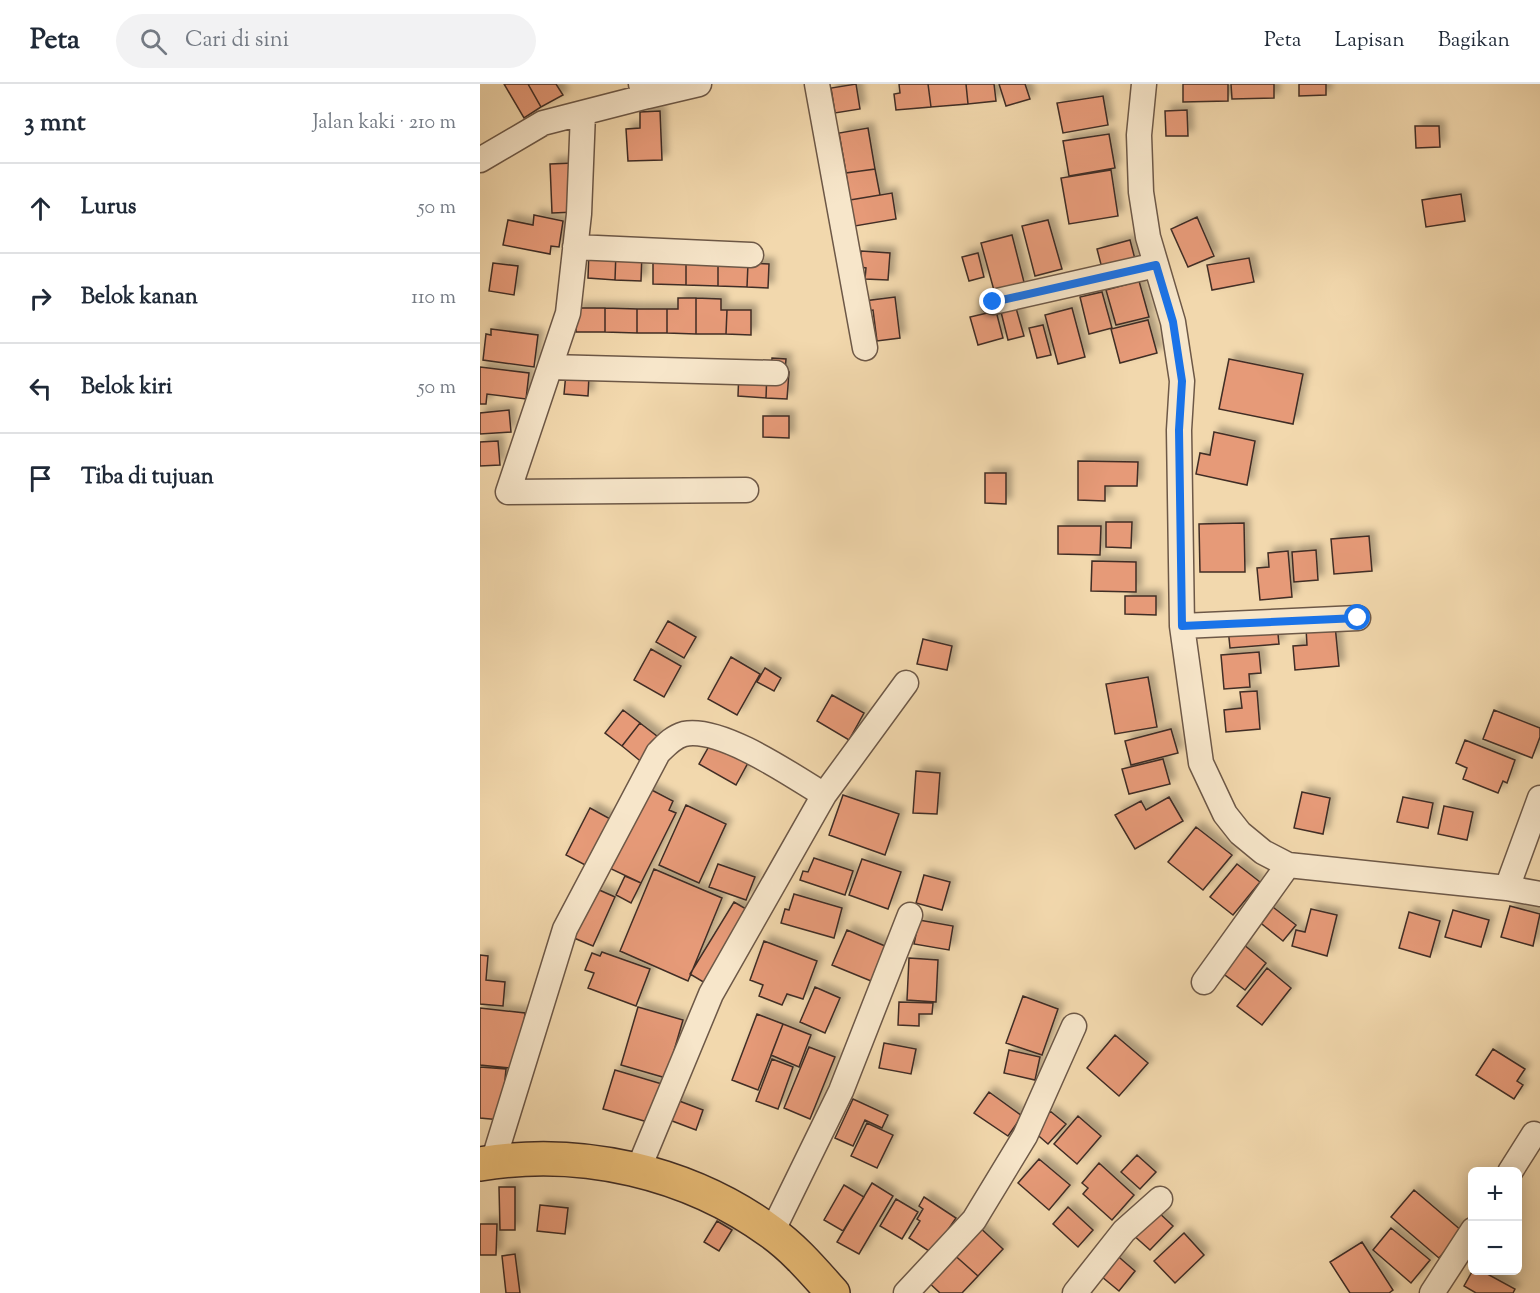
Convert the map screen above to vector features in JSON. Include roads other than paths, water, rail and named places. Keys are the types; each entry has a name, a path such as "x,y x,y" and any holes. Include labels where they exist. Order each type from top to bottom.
{"highway":[{"path":"487,1163 564,1160 638,1170 692,1187 772,1232 833,1293"}],"street":[{"path":"480,160 543,123 583,113 645,90 699,84"},
{"path":"817,84 865,348"},
{"path":"1144,84 1139,135 1141,192 1148,237 1171,314 1182,381 1179,430 1182,626 1201,763 1225,814 1240,833 1263,852 1288,865 1507,888 1540,894"},
{"path":"583,113 575,247 568,313 508,492 746,490"},
{"path":"575,247 751,255"},
{"path":"993,302 1156,265"},
{"path":"550,367 776,373"},
{"path":"1182,626 1358,618"},
{"path":"638,1170 711,994 824,795 906,683"},
{"path":"487,1163 565,929 658,753 672,739 685,734 697,734 742,746 824,795"},
{"path":"1507,888 1540,798"},
{"path":"1204,982 1288,865"},
{"path":"772,1232 841,1091 910,915"},
{"path":"906,1293 974,1220 1025,1136 1074,1026"},
{"path":"1513,1167 1534,1134"},
{"path":"1075,1293 1124,1231 1160,1199"},
{"path":"1432,1293 1468,1238"}]}
